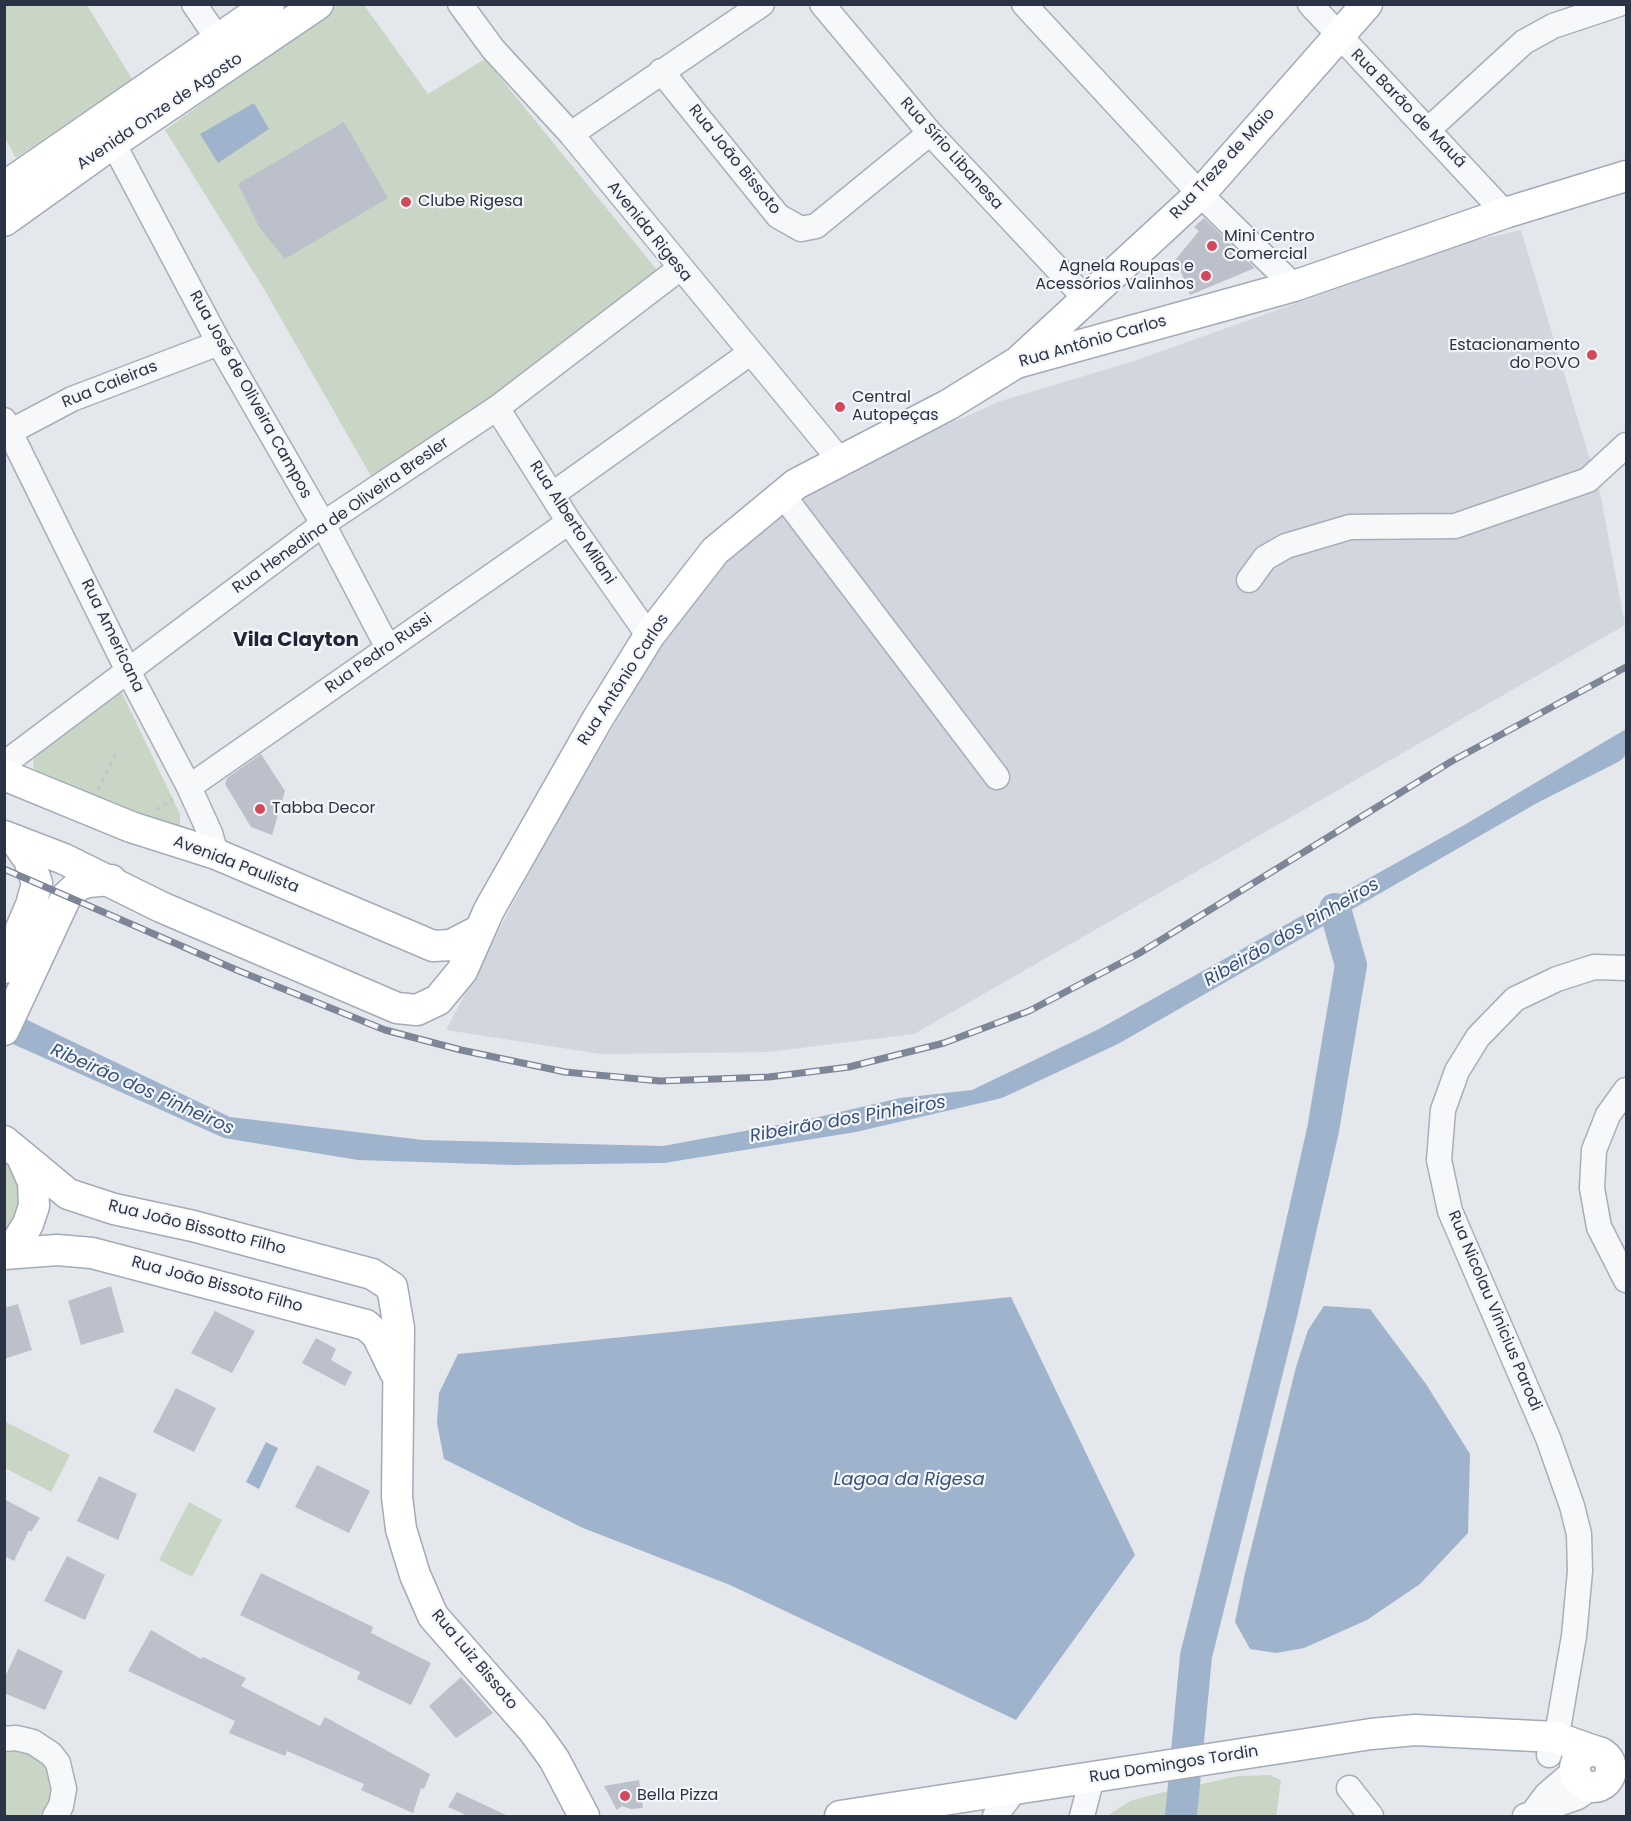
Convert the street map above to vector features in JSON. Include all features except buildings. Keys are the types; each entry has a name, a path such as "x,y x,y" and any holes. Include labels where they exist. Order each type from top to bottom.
{"main road":[{"name":"Avenida Onze de Agosto","path":"4,187 269,4"},
{"name":"Avenida Onze de Agosto","path":"4,221 113,143 318,4"},
{"name":"Rua Treze de Maio","path":"1016,363 1200,194 1367,4"},
{"name":"Rua Antônio Carlos","path":"417,1010 438,1000 462,971 480,930 547,805 649,636 715,550 782,494 839,459 948,405 1016,363 1294,286 1505,213 1626,176"},
{"path":"1092,293 1090,316 1096,330 1109,336"},
{"name":"Avenida Paulista","path":"4,776 131,828 216,854 433,946"},
{"path":"10,838 111,880 161,907 397,1008 417,1010 434,986 437,968 433,946 451,945 480,930"},
{"path":"4,968 31,905 37,883 34,869 10,838"},
{"path":"4,1030 66,897 79,885 111,880"},
{"path":"4,1249 15,1245 28,1224 34,1206 33,1182 13,1148"},
{"name":"Rua João Bissotto Filho","path":"13,1148 55,1186 68,1194 114,1209 194,1226 384,1279"},
{"name":"Rua João Bissoto Filho","path":"4,1254 57,1250 92,1253 366,1325"},
{"path":"384,1279 383,1303 380,1313 366,1325 377,1335 385,1348 397,1378"},
{"name":"Rua Luiz Bissoto","path":"384,1279 394,1292 398,1313 397,1497 401,1529 415,1575 433,1616 539,1737 554,1759 584,1816"},
{"name":"Rua Domingos Tordin","path":"840,1816 996,1804 1092,1778 1371,1734 1415,1730 1510,1734 1590,1765"}],"street":[{"path":"194,4 218,39"},
{"name":"Avenida Rigesa","path":"460,4 493,49 570,134 679,269 839,459"},
{"path":"570,134 762,4"},
{"name":"Rua Sírio Libanesa","path":"822,4 930,133 1092,293"},
{"path":"1024,4 1200,194 1294,286"},
{"name":"Rua Barão de Mauá","path":"1310,4 1505,213"},
{"path":"1429,129 1524,42 1553,26 1618,4"},
{"name":"Rua João Bissoto","path":"661,71 778,216 801,229 816,226 930,133"},
{"name":"Rua José de Oliveira Campos","path":"113,143 219,343 323,524 388,648"},
{"name":"Rua Henedina de Oliveira Bresler","path":"4,765 323,524 497,408 679,269"},
{"name":"Rua Caieiras","path":"6,429 72,399 219,343"},
{"path":"553,494 750,353"},
{"name":"Rua Alberto Milani","path":"497,408 569,522 649,636"},
{"name":"Rua Americana","path":"6,429 189,787 210,833 216,854"},
{"path":"1249,580 1265,558 1286,546 1350,527 1455,526 1588,480 1626,445"},
{"path":"782,494 997,777"},
{"name":"Rua Pedro Russi","path":"189,787 569,522"},
{"name":"Rua Nicolau Vinicius Parodi","path":"1590,1765 1560,1723 1574,1636 1580,1571 1579,1534 1572,1506 1548,1438 1450,1211 1439,1160 1443,1110 1457,1071 1478,1037 1515,999 1557,979 1593,967 1626,968"},
{"path":"1626,1090 1608,1115 1594,1150 1592,1188 1599,1227 1620,1249 1626,1280"},
{"path":"4,1740 16,1738 33,1742 51,1754 63,1779 64,1789 60,1815"},
{"path":"1529,1815 1546,1795 1590,1765"},
{"path":"1082,1816 1092,1778"},
{"path":"1349,1788 1371,1816"}],"path":[{"path":"131,828 189,787"}],"shaded area":[{"path":"1521,230 1600,493 1625,625 914,1034 768,1052 601,1054 446,1030 553,828 689,599 763,529 823,479 1001,401 1134,361 1468,242"}],"green space":[{"path":"4,5 87,5 132,79 16,158 5,138"},
{"name":"Clube Rigesa","path":"338,5 364,5 428,94 485,59 661,275 375,483 264,289 165,130"},
{"path":"121,691 180,814 180,826 172,835 39,777 33,767 34,758"},
{"path":"4,1158 10,1163 20,1185 21,1205 15,1222 4,1235"},
{"path":"6,1422 70,1455 51,1492 5,1468"},
{"path":"189,1502 222,1520 192,1577 159,1560"},
{"path":"5,1750 31,1750 50,1767 55,1792 40,1816 5,1816"},
{"path":"1270,1775 1281,1780 1276,1816 1107,1816 1130,1801 1160,1793 1238,1776"}],"water":[{"path":"254,103 269,129 218,163 200,134"},
{"name":"Ribeirão dos Pinheiros","path":"1626,729 1626,755 1620,761 1537,803 1118,1044 1002,1098 856,1132 664,1163 514,1165 358,1160 224,1138 6,1041 17,1015 230,1117 423,1140 663,1146 810,1119 900,1098 972,1090 1099,1029 1466,824"},
{"name":"Lagoa da Rigesa","path":"1011,1297 1135,1555 1016,1720 730,1585 583,1528 444,1459 437,1423 439,1393 458,1354"},
{"path":"1324,1306 1370,1309 1426,1384 1470,1454 1468,1533 1420,1584 1367,1620 1304,1648 1276,1653 1250,1649 1235,1622 1245,1573 1296,1367 1308,1330"},
{"path":"266,1442 278,1448 259,1489 246,1482"}],"waterway":[{"name":"Ribeirão dos Pinheiros","path":"1181,1816 1196,1656 1282,1311 1323,1130 1351,965 1335,909"}],"railway":[{"path":"4,869 239,971 385,1030 461,1050 565,1072 660,1081 769,1077 849,1067 944,1043 1029,1011 1138,954 1452,761 1626,667"}],"place":[{"name":"Clube Rigesa","path":"406,202"},
{"name":"Mini Centro Comercial","path":"1212,246"},
{"name":"Agnela Roupas e Acessórios Valinhos","path":"1206,276"},
{"name":"Estacionamento do POVO","path":"1592,355"},
{"name":"Central Autopeças","path":"840,407"},
{"name":"Tabba Decor","path":"260,809"},
{"name":"Bella Pizza","path":"625,1796"}],"district":[{"name":"Vila Clayton","path":"296,641"}]}
